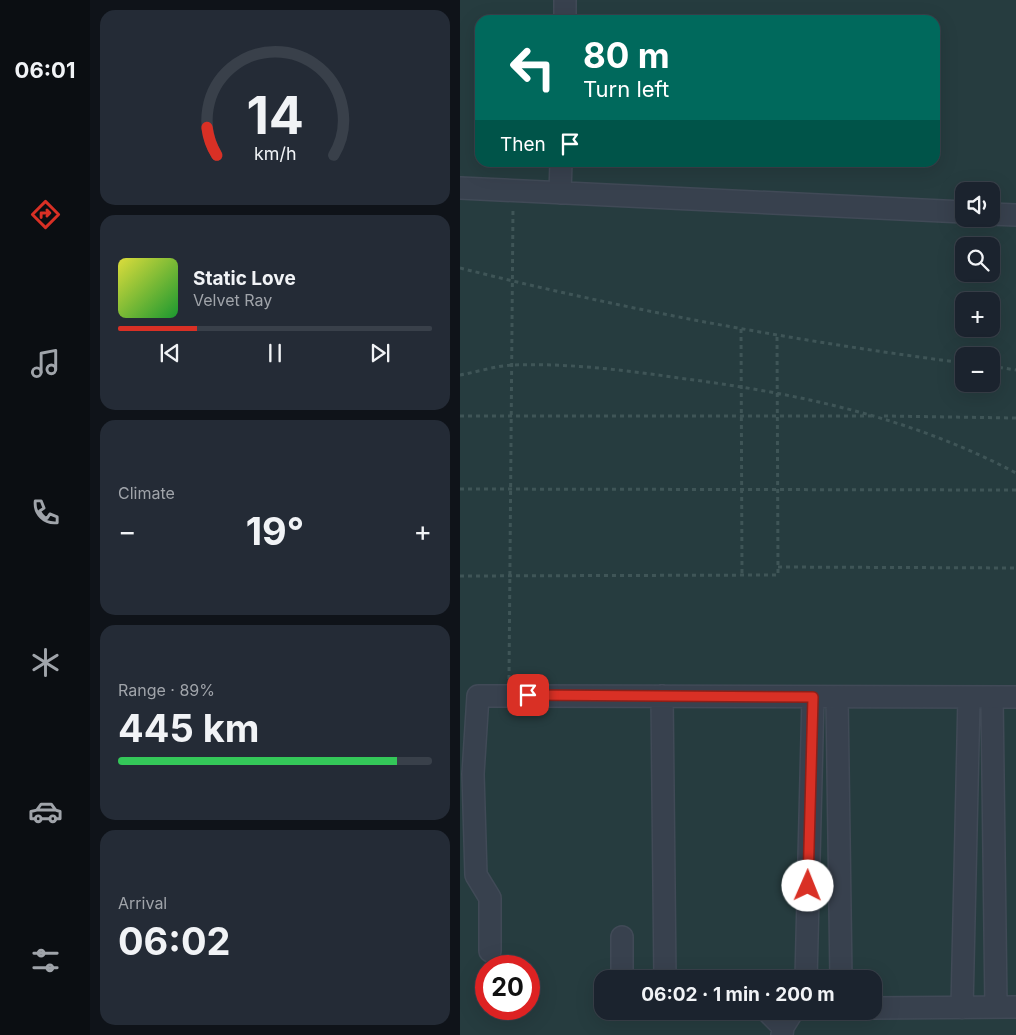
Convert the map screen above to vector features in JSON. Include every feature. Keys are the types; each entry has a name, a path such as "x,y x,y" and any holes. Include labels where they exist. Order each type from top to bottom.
{"lane":[{"path":"565,15 566,0"},
{"path":"560,167 560,193"},
{"path":"460,188 955,212"},
{"path":"1000,214 1016,215"},
{"path":"490,951 490,898 468,875 467,774 478,696 1016,697"},
{"path":"662,696 664,970"},
{"path":"806,970 813,697"},
{"path":"837,697 841,970"},
{"path":"962,1008 969,697"},
{"path":"882,1008 1006,1007 992,697"},
{"path":"622,937 622,970"}],"path":[{"path":"509,695 508,576 513,190"},
{"path":"460,268 512,282 741,329 866,350 955,362"},
{"path":"741,329 742,575"},
{"path":"460,576 778,575 777,335"},
{"path":"460,375 511,365 608,368 742,386 880,416 978,453 1016,473"},
{"path":"1000,367 1016,370"},
{"path":"460,416 511,418 778,415 1016,418"},
{"path":"460,489 778,488 1016,490"},
{"path":"778,567 1016,568"}],"green space":[{"path":"460,0 1016,0 1016,1035 460,1035"}],"route":[{"path":"528,695 813,697 808,886"}]}
